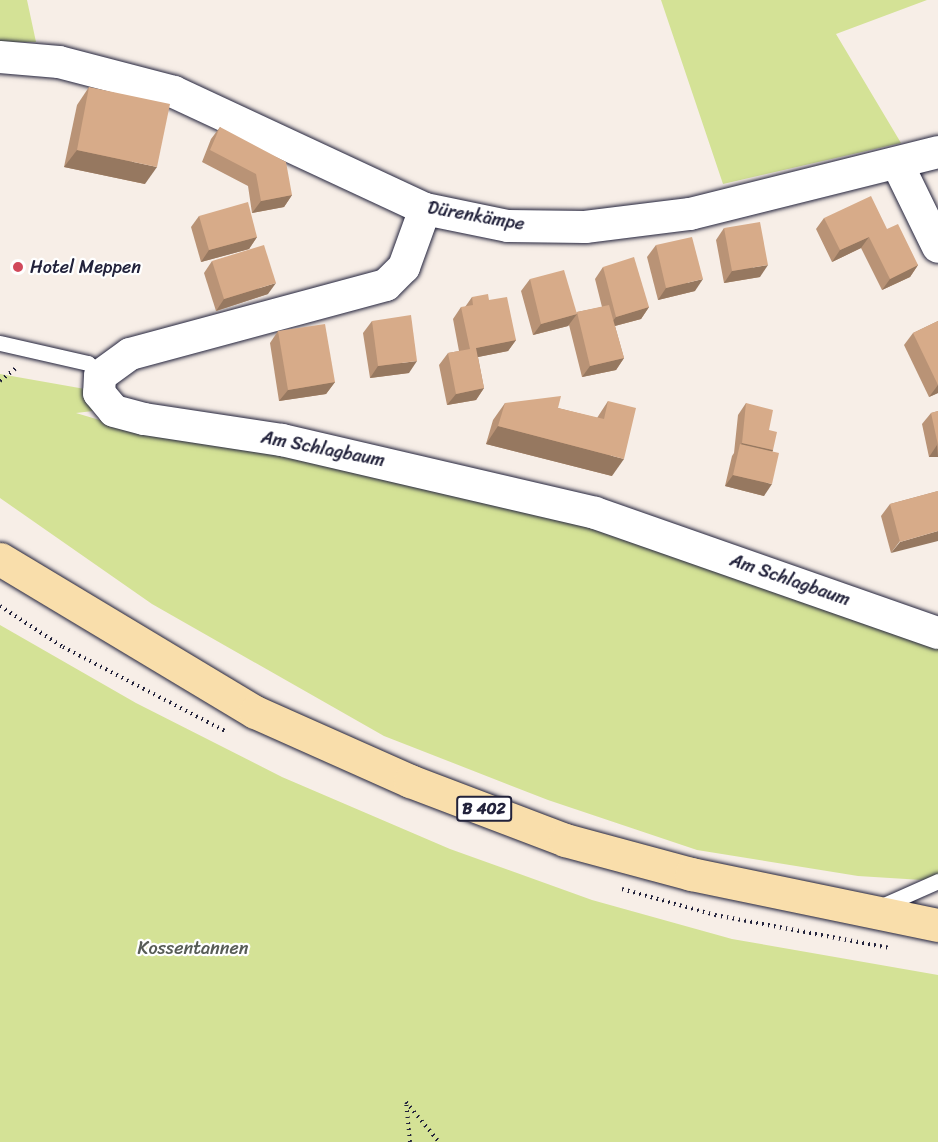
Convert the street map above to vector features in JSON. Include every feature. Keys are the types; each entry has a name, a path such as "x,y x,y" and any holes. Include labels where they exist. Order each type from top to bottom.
{"main road":[{"name":"B 402","path":"0,559 255,712 410,781 565,840 865,913 938,925"}],"street":[{"name":"Dürenkämpe","path":"0,57 59,62 174,92 425,209 508,226 585,227 690,214 938,152"},
{"path":"897,163 938,247"},
{"path":"100,376 130,354 386,285 404,267 425,209"},
{"name":"Am Schlagbaum","path":"100,376 99,393 114,411 305,445 596,513 938,633"}],"lane":[{"path":"0,343 88,363 100,376"},
{"path":"865,913 938,881"}],"path":[{"path":"410,1142 406,1102 439,1142"}],"green space":[{"path":"0,0 27,0 36,42 0,42"},
{"path":"661,0 927,0 836,34 901,143 723,184"},
{"path":"0,374 85,389 97,405 93,411 76,413 123,427 462,485 938,646 938,881 858,876 697,850 548,800 384,736 152,604 0,498"},
{"name":"Kossentannen","path":"0,625 136,703 282,777 450,849 592,900 732,939 938,975 938,1142 0,1142"}],"building":[{"path":"89,87 170,104 157,167 77,150"},
{"path":"220,127 286,162 292,195 261,201 256,174 210,150"},
{"path":"871,196 887,229 898,224 918,265 890,279 869,237 840,250 824,218"},
{"path":"248,202 257,237 209,250 199,216"},
{"path":"760,222 768,265 732,271 724,228"},
{"path":"692,237 703,279 666,288 656,245"},
{"path":"264,245 276,283 224,299 212,261"},
{"path":"634,257 649,307 616,317 603,267"},
{"path":"564,270 577,314 541,324 530,279"},
{"path":"488,294 489,300 507,297 516,340 476,348 484,388 456,394 448,353 470,349 461,307 473,305 472,297"},
{"path":"609,305 624,358 590,366 577,312"},
{"path":"411,315 417,361 378,366 372,321"},
{"path":"938,321 938,385 913,333"},
{"path":"325,324 335,382 288,390 278,331"},
{"path":"561,396 558,408 604,419 608,401 636,408 624,459 498,426 505,403"},
{"path":"746,403 773,410 769,430 777,432 773,450 742,443"},
{"path":"938,411 938,445 931,413"},
{"path":"740,444 779,453 772,484 733,475"},
{"path":"938,491 938,531 900,542 890,504"}],"place":[{"name":"Hotel Meppen","path":"18,267"}]}
